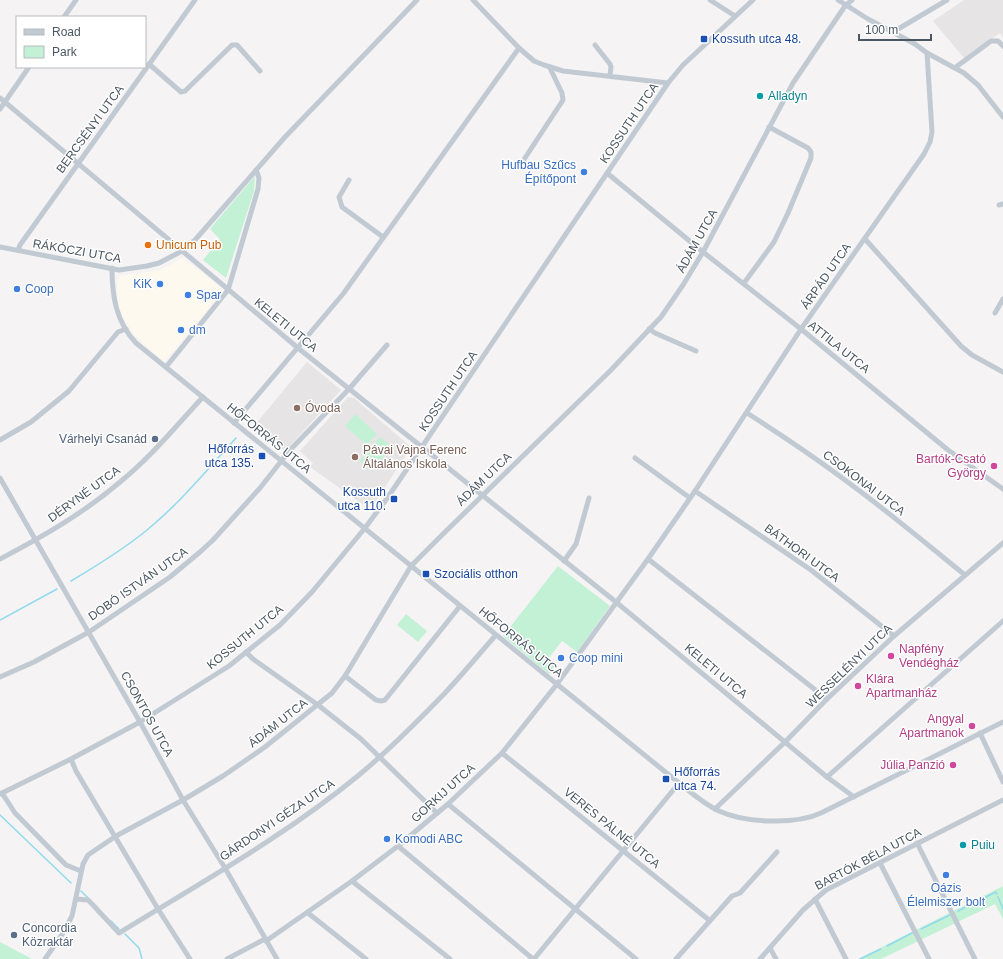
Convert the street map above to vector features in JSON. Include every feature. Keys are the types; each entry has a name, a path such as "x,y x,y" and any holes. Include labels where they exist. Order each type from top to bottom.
{"street":[{"path":"65,16 76,0"},
{"name":"BERCSÉNYI UTCA","path":"18,250 20,245 195,0"},
{"name":"RÁKÓCZI UTCA","path":"0,247 119,270 147,266 182,251 195,240 318,102 417,0"},
{"path":"473,0 519,48 534,60 550,68 563,71 610,75 668,83"},
{"path":"710,0 735,16"},
{"name":"KOSSUTH UTCA","path":"1,794 140,722 229,666 280,625 312,592 388,498 668,83 683,65 753,0"},
{"path":"838,0 845,6 915,44 926,53 964,73 978,85 1003,117"},
{"name":"ÁDÁM UTCA","path":"45,959 68,925 72,916 81,871 88,855 116,836 183,800 223,776 265,747 336,689 411,566 615,366 661,317 703,252 792,83 845,6 852,0"},
{"path":"893,32 947,0"},
{"path":"956,68 991,41 998,41 1003,46"},
{"path":"150,64 181,92 185,91 232,45 237,45 260,71"},
{"path":"595,45 610,64 610,75"},
{"path":"234,423 343,294 519,48"},
{"name":"ÁRPÁD UTCA","path":"557,684 648,559 747,413 801,329 924,154 930,142 932,132 926,53"},
{"path":"0,109 29,68"},
{"path":"523,161 563,100 562,93 550,68"},
{"name":"KELETI UTCA","path":"0,98 298,348 616,602 827,777 854,797"},
{"path":"744,283 774,242 811,158 811,152 808,148 769,127"},
{"path":"166,367 228,290 258,189 259,178 256,170"},
{"name":"ATTILA UTCA","path":"607,173 703,252 801,329 948,450 1003,489"},
{"path":"349,180 339,198 342,207 383,237"},
{"path":"865,239 961,346 1003,372"},
{"name":"HŐFORRÁS UTCA","path":"112,268 118,317 136,343 679,783 715,809 728,815 739,817 794,821 815,816 1003,722"},
{"path":"995,313 1003,299"},
{"path":"649,329 696,351"},
{"path":"0,440 31,422 69,390 118,332 126,330"},
{"name":"DOBÓ ISTVÁN UTCA","path":"0,677 34,662 89,632 170,577 200,552 223,528 290,450 349,388 387,345"},
{"name":"DÉRYNÉ UTCA","path":"0,559 35,540 82,511 121,482 160,444 203,397"},
{"name":"CSOKONAI UTCA","path":"747,413 801,448 853,486 908,528 965,575"},
{"path":"635,458 690,498"},
{"name":"CSONTOS UTCA","path":"0,478 89,632 183,800 225,868 277,959"},
{"name":"BÁTHORI UTCA","path":"695,491 811,570 894,636"},
{"path":"564,561 576,544 589,498"},
{"name":"WESSELÉNYI UTCA","path":"715,809 785,742 827,699 894,636 1003,543"},
{"path":"648,559 827,699"},
{"path":"345,676 376,700 385,700 460,606"},
{"path":"827,777 1003,621"},
{"name":"GÁRDONYI GÉZA UTCA","path":"76,899 88,900 119,933 225,868 296,822 344,787 402,736 445,693 496,635"},
{"path":"246,652 253,659 318,705 361,739 437,813"},
{"name":"GORKIJ UTCA","path":"227,959 265,940 308,913 398,846 448,804 502,753 557,684"},
{"path":"980,733 1003,782"},
{"name":"VERES PÁLNÉ UTCA","path":"502,753 709,920"},
{"path":"71,759 76,771 158,909 190,959"},
{"path":"398,846 534,959 679,783"},
{"path":"1,794 15,813 57,856 70,867 81,871"},
{"name":"BARTÓK BÉLA UTCA","path":"760,959 814,899 830,888 1003,800"},
{"path":"448,804 636,959"},
{"path":"917,843 975,959"},
{"path":"676,959 709,920 732,896 740,893 777,852"},
{"path":"880,863 929,959"},
{"path":"352,881 450,959"},
{"path":"814,899 846,959"},
{"path":"308,913 366,959"},
{"path":"770,948 776,959"}],"shaded area":[{"path":"964,0 1003,0 1003,37 1000,33 964,58 933,21"},
{"path":"183,258 224,290 164,362 134,335 119,312 117,280 120,276 160,270"},
{"name":"Óvoda","path":"307,362 341,390 285,451 254,426"},
{"name":"Pávai Vajna Ferenc Általános Iskola","path":"348,397 354,398 411,447 374,504 369,501 365,506 310,467 313,463 300,451"}],"green space":[{"path":"255,176 254,191 226,278 203,260 220,239 210,229"},
{"path":"355,414 377,434 367,445 345,426"},
{"path":"380,437 392,447 372,471 360,461"},
{"path":"558,566 610,606 577,652 562,641 548,659 557,665 549,674 503,636"},
{"path":"406,614 427,631 418,642 397,625"},
{"path":"1003,886 1003,919 995,904 881,959 858,959"},
{"path":"0,942 32,959 0,959"}],"waterway":[{"path":"71,581 120,550 159,520 193,486 236,438"},
{"path":"0,620 57,589"},
{"path":"0,815 71,883"},
{"path":"81,891 88,898"},
{"path":"958,911 996,892 997,894"},
{"path":"998,897 1003,909"},
{"path":"921,929 950,915"},
{"path":"111,921 119,929"},
{"path":"887,946 914,932"},
{"path":"125,934 139,948 142,959"},
{"path":"860,959 881,949"}],"place":[{"name":"Kossuth utca 48.","path":"704,39"},
{"name":"Alladyn","path":"760,96"},
{"name":"Hufbau Szűcs Építőpont","path":"584,172"},
{"name":"Unicum Pub","path":"148,245"},
{"name":"KiK","path":"160,284"},
{"name":"Coop","path":"17,289"},
{"name":"Spar","path":"188,295"},
{"name":"dm","path":"181,330"},
{"name":"Óvoda","path":"297,408"},
{"name":"Várhelyi Csanád","path":"155,439"},
{"name":"Hőforrás utca 135.","path":"262,456"},
{"name":"Pávai Vajna Ferenc Általános Iskola","path":"355,457"},
{"name":"Bartók-Csató György","path":"994,466"},
{"name":"Kossuth utca 110.","path":"394,499"},
{"name":"Szociális otthon","path":"426,574"},
{"name":"Napfény Vendégház","path":"891,656"},
{"name":"Coop mini","path":"561,658"},
{"name":"Klára Apartmanház","path":"858,686"},
{"name":"Angyal Apartmanok","path":"972,726"},
{"name":"Júlia Panzió","path":"953,765"},
{"name":"Hőforrás utca 74.","path":"666,779"},
{"name":"Komodi ABC","path":"387,839"},
{"name":"Puiu","path":"963,845"},
{"name":"Oázis Élelmiszer bolt","path":"946,875"},
{"name":"Concordia Közraktár","path":"14,935"}]}
